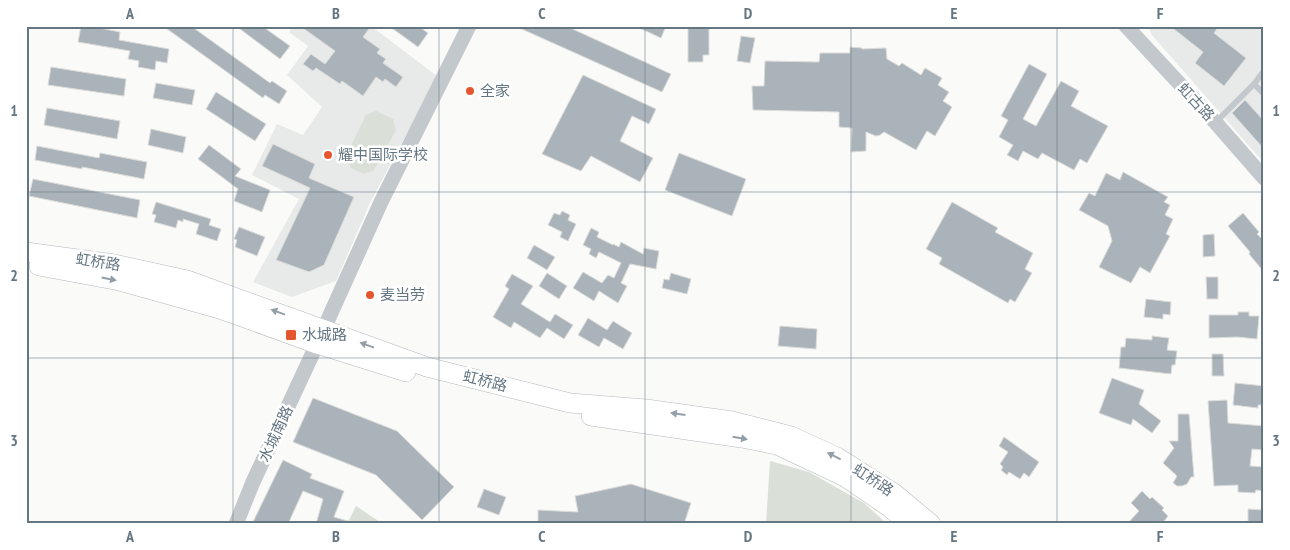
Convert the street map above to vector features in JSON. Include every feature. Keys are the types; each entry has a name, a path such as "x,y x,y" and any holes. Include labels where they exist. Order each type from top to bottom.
{"main road":[{"name":"虹桥路","path":"26,252 114,264 187,280 321,337 425,377 553,410 742,438 777,445 845,476 910,524"},
{"name":"虹桥路","path":"26,263 120,281 427,367 570,402 646,409 722,420 791,436 845,462 895,494 931,524"}],"street":[{"path":"321,337 381,202 469,26"},
{"name":"虹古路","path":"1126,26 1264,178"},
{"name":"水城南路","path":"236,524 253,482 321,337"}],"lane":[{"path":"1216,123 1264,71"},
{"path":"1254,84 1264,94"}],"shaded area":[{"name":"耀中国际学校","path":"292,26 371,26 437,76 370,203 336,281 292,297 253,282 299,199 252,175 277,124 303,135 322,107 287,75 308,46 289,32"},
{"path":"1148,26 1264,26 1264,163 1151,34"},
{"path":"376,111 393,119 396,130 374,170 364,174 351,168 345,158 366,115"},
{"path":"770,461 809,472 864,503 887,524 766,524"},
{"path":"356,506 383,524 347,524"}],"building":[{"path":"81,26 120,32 119,40 169,49 167,63 156,61 155,70 138,67 139,61 128,59 130,51 78,42"},
{"path":"163,26 191,26 270,83 272,81 287,91 279,104 265,95 263,98"},
{"path":"236,26 262,26 290,46 280,59"},
{"path":"300,26 371,26 363,37 380,49 377,53 386,59 383,63 403,77 396,87 385,79 383,82 376,77 363,96 342,81 340,84 316,68 313,71 303,64 311,54 325,64 335,51"},
{"path":"389,26 418,26 428,33 418,47"},
{"path":"515,26 566,26 671,74 662,92"},
{"path":"635,26 666,26 661,38"},
{"path":"688,26 709,26 709,55 703,55 703,62 688,62"},
{"path":"1170,26 1219,26 1214,33 1246,58 1224,86 1195,63 1203,52"},
{"path":"741,36 755,38 750,63 737,61"},
{"path":"850,47 862,49 886,48 887,59 899,66 902,63 921,75 925,68 942,78 938,85 949,92 943,101 952,107 935,136 927,131 916,150 884,132 876,136 866,132 866,151 851,152 852,128 839,127 839,112 753,110 752,86 764,86 765,61 819,62 820,53 850,53"},
{"path":"1029,64 1047,74 1023,119 1036,126 1061,81 1079,91 1071,106 1108,126 1087,163 1080,159 1074,170 1042,153 1038,159 1023,151 1018,161 1007,155 1013,145 999,137 1008,120 1001,116"},
{"path":"51,67 126,79 124,96 48,85"},
{"path":"583,75 656,109 649,124 632,116 620,141 653,158 640,182 591,156 581,171 542,154"},
{"path":"156,83 195,90 192,105 153,98"},
{"path":"216,92 266,124 255,141 206,109"},
{"path":"1245,100 1264,121 1264,149 1232,113"},
{"path":"47,108 120,121 117,139 44,125"},
{"path":"151,129 186,137 183,153 148,145"},
{"path":"273,144 315,164 309,178 354,197 324,265 309,272 276,260 310,188 262,166"},
{"path":"209,145 241,169 235,176 270,190 262,212 234,201 238,189 198,159"},
{"path":"37,146 99,158 100,153 147,162 144,179 35,160"},
{"path":"679,153 746,179 732,216 665,190"},
{"path":"1123,172 1168,197 1164,202 1170,205 1165,215 1173,219 1166,234 1170,236 1150,273 1140,267 1131,283 1099,267 1112,241 1108,226 1079,210 1089,193 1095,196 1106,173 1120,180"},
{"path":"33,179 140,200 137,218 29,196"},
{"path":"156,202 211,219 209,225 221,229 217,241 196,234 199,224 183,219 183,222 178,220 176,228 154,222 156,215 152,214"},
{"path":"952,202 998,228 995,232 1033,253 1025,269 1032,273 1015,302 1010,299 1008,303 939,264 942,258 926,249"},
{"path":"562,211 570,215 568,220 576,224 568,241 560,237 562,232 548,225 554,213 560,215"},
{"path":"1243,213 1264,241 1264,272 1228,226"},
{"path":"239,227 265,237 257,256 235,247 237,240 234,239"},
{"path":"591,228 599,232 597,237 613,245 619,247 621,242 643,254 644,248 659,251 656,269 630,264 621,283 627,286 618,303 599,291 594,301 573,288 583,272 602,283 608,275 614,278 621,263 599,252 596,258 589,254 591,249 583,245"},
{"path":"1214,234 1215,256 1203,257 1203,235"},
{"path":"534,245 555,257 547,270 527,258"},
{"path":"547,273 567,286 559,299 539,286"},
{"path":"671,273 691,279 687,294 662,288 664,279 669,280"},
{"path":"512,274 533,286 521,304 550,322 555,314 573,325 564,339 547,328 540,338 514,322 511,328 493,317 509,289 505,286"},
{"path":"1206,277 1218,277 1218,299 1207,299"},
{"path":"1146,299 1171,302 1170,315 1163,314 1163,319 1144,317"},
{"path":"1238,312 1249,312 1249,316 1259,316 1257,339 1237,337 1209,338 1209,315 1238,315"},
{"path":"588,318 607,330 613,321 632,333 623,349 604,338 599,347 578,335"},
{"path":"780,326 817,329 816,349 778,346"},
{"path":"1152,336 1169,338 1167,350 1177,351 1175,365 1172,365 1171,374 1119,368 1121,347 1125,347 1126,338 1152,340"},
{"path":"1212,354 1223,354 1224,376 1212,376"},
{"path":"1112,378 1144,390 1139,404 1161,421 1152,433 1133,419 1131,425 1099,413"},
{"path":"1235,383 1264,386 1264,405 1258,405 1258,408 1233,405"},
{"path":"313,398 397,431 454,487 422,520 376,475 293,442"},
{"path":"1227,400 1228,423 1264,426 1264,450 1252,449 1250,466 1264,467 1264,491 1256,490 1255,493 1238,492 1238,485 1214,486 1208,401"},
{"path":"1178,414 1189,414 1194,477 1191,477 1187,484 1182,486 1177,486 1173,483 1177,476 1163,463 1174,448 1169,441 1178,441"},
{"path":"1004,437 1039,462 1029,477 1024,473 1020,479 1009,472 1007,475 1001,470 1003,467 1000,464 1008,452 999,446"},
{"path":"283,460 312,474 310,478 344,491 334,517 351,522 351,524 316,524 323,499 303,491 288,524 252,524"},
{"path":"631,484 691,503 684,524 538,524 538,510 578,512 575,496"},
{"path":"484,489 506,497 499,515 477,507"},
{"path":"1142,491 1164,508 1162,510 1168,516 1162,524 1127,524 1139,511 1131,503"},
{"path":"1248,509 1264,510 1264,524 1248,524"}],"place":[{"name":"全家","path":"470,91"},
{"name":"耀中国际学校","path":"328,155"},
{"name":"麦当劳","path":"370,295"},
{"name":"水城路","path":"291,335"}]}
